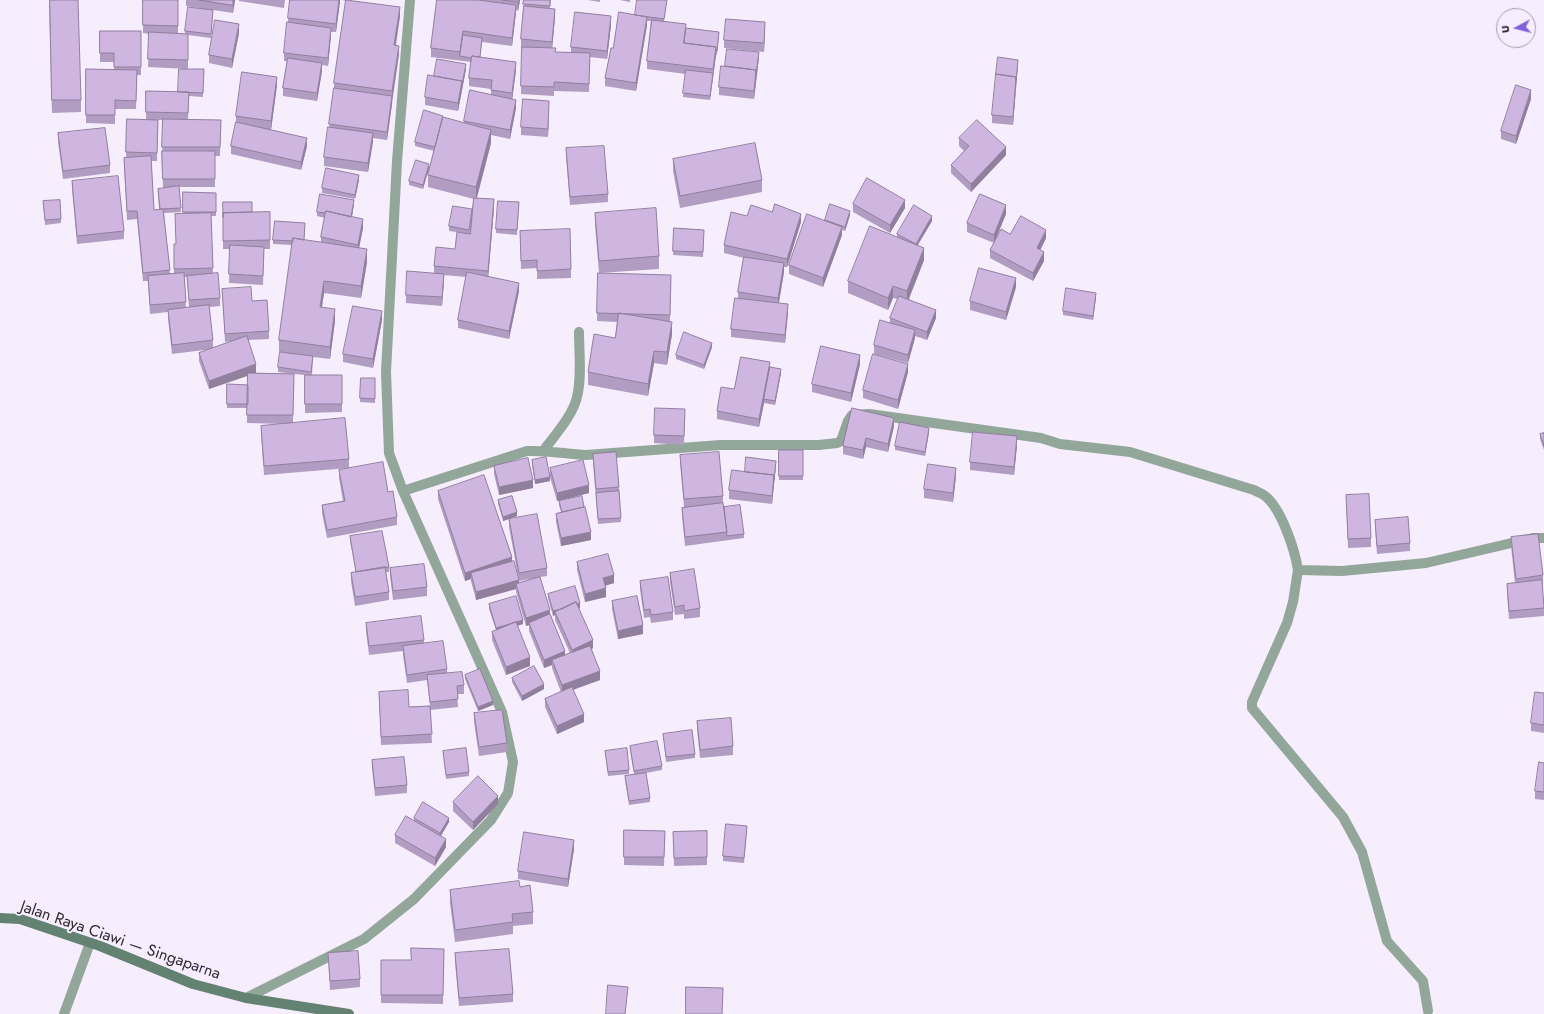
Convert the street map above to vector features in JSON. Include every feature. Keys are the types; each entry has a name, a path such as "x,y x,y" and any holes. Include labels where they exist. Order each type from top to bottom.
{"main road":[{"name":"Jalan Raya Ciawi — Singaparna","path":"0,918 20,919 90,943 193,984 246,998 349,1014"}],"street":[{"path":"246,998 364,939 414,899 491,820 508,793 513,762 502,712 403,492 389,453 386,372 397,161 410,0"},
{"path":"544,450 565,423 577,398 579,373 579,332"},
{"path":"403,492 527,451 544,450 568,454 586,454 721,445 819,446 839,443 848,421 852,415 857,414 890,417 1041,438 1060,444 1130,452 1254,490 1265,495 1273,504 1286,529 1296,556 1298,570 1294,602 1287,623 1252,702 1252,708 1343,817 1362,852 1387,941 1424,981 1428,1011"},
{"path":"1298,570 1342,571 1426,563 1533,538 1544,538"},
{"path":"64,1014 90,943"}],"building":[{"path":"50,0 78,0 81,100 52,100"},
{"path":"143,0 178,0 178,26 143,25"},
{"path":"199,0 233,0 233,5"},
{"path":"290,0 339,0 336,24 288,18"},
{"path":"346,0 400,7 394,45 399,46 392,91 334,83"},
{"path":"437,0 478,0 516,5 512,38 463,31 460,52 431,48"},
{"path":"503,0 519,0 518,2"},
{"path":"524,0 550,0 550,6 523,4"},
{"path":"637,0 667,0 664,19 635,15"},
{"path":"524,6 555,9 552,42 521,39"},
{"path":"188,7 213,10 211,34 185,31"},
{"path":"575,12 611,16 607,51 571,47"},
{"path":"619,12 647,17 636,83 605,78 611,48 613,48"},
{"path":"726,19 765,22 764,43 724,40"},
{"path":"215,20 239,24 232,59 209,55"},
{"path":"652,20 686,24 684,43 716,47 713,69 647,61"},
{"path":"287,22 331,28 328,58 284,53"},
{"path":"686,28 719,32 717,51 716,47 684,43"},
{"path":"100,31 141,31 141,67 114,67 114,53 100,53"},
{"path":"149,32 188,34 188,60 148,59"},
{"path":"463,35 482,38 480,57 472,56 471,58 460,56"},
{"path":"522,47 556,48 555,52 590,53 589,84 554,82 554,87 521,86"},
{"path":"727,49 759,52 756,74 756,70 725,66"},
{"path":"472,56 516,62 512,93 491,90 492,80 469,78"},
{"path":"998,57 1018,60 1016,81 1016,77 996,74"},
{"path":"288,58 322,63 317,93 283,88"},
{"path":"437,59 466,64 462,85 462,81 434,76"},
{"path":"721,66 756,70 754,91 719,87"},
{"path":"86,69 137,70 136,101 115,100 115,115 86,115"},
{"path":"179,69 204,69 203,93 178,92"},
{"path":"686,70 713,73 710,96 683,93"},
{"path":"242,72 277,77 271,121 236,116"},
{"path":"996,74 1016,77 1013,117 992,115"},
{"path":"428,75 462,81 458,103 425,97"},
{"path":"1516,85 1531,90 1516,136 1501,131"},
{"path":"334,88 392,96 387,132 329,124"},
{"path":"470,90 516,100 510,130 464,121"},
{"path":"146,91 189,92 188,113 146,112"},
{"path":"523,99 549,101 548,129 521,127"},
{"path":"424,110 443,116 435,147 415,142"},
{"path":"443,117 491,130 476,187 428,175"},
{"path":"127,119 158,120 157,153 126,152"},
{"path":"163,119 221,120 220,147 162,147"},
{"path":"977,120 1006,147 971,184 951,165 969,146 959,138"},
{"path":"236,122 307,138 301,162 231,146"},
{"path":"328,127 373,133 368,163 324,157"},
{"path":"105,128 110,165 63,171 58,133"},
{"path":"755,143 762,180 680,196 673,159"},
{"path":"604,146 608,194 570,197 566,148"},
{"path":"162,151 215,151 215,179 163,179"},
{"path":"151,156 154,210 163,209 170,270 143,273 137,211 127,211 124,158"},
{"path":"416,160 429,164 423,185 409,181"},
{"path":"326,168 359,175 355,195 322,188"},
{"path":"118,176 124,231 77,236 72,181"},
{"path":"867,178 905,200 890,225 853,204"},
{"path":"179,186 181,208 160,209 158,189"},
{"path":"183,192 216,193 216,212 183,212"},
{"path":"320,194 354,200 351,217 326,211 325,213 317,212"},
{"path":"980,194 1006,205 994,235 967,223"},
{"path":"474,198 494,199 488,271 434,266 436,247 455,249 457,232 470,234"},
{"path":"60,200 61,219 45,220 43,201"},
{"path":"498,201 519,202 517,230 496,229"},
{"path":"223,202 252,202 252,212 223,213"},
{"path":"775,204 801,214 787,259 724,245 731,212 747,216 751,205 772,212"},
{"path":"830,204 850,211 845,227 825,220"},
{"path":"914,205 932,216 916,244 897,234"},
{"path":"453,206 472,209 469,230 449,226"},
{"path":"656,208 659,256 599,261 595,213"},
{"path":"326,211 363,219 358,245 321,237"},
{"path":"270,212 270,240 223,241 223,213"},
{"path":"211,213 213,268 174,269 174,244 176,244 175,214"},
{"path":"807,214 842,227 823,278 789,265"},
{"path":"1021,216 1046,230 1037,248 1044,252 1033,273 990,250 1001,229 1010,234"},
{"path":"275,221 305,223 304,240 293,238 293,241 273,240"},
{"path":"870,226 924,248 907,291 893,286 888,298 848,281"},
{"path":"674,228 704,230 703,252 673,251"},
{"path":"570,229 571,269 537,271 537,260 521,261 520,231"},
{"path":"293,238 367,249 361,286 324,281 320,307 335,309 330,347 279,340"},
{"path":"230,245 264,247 263,276 229,274"},
{"path":"744,257 784,263 778,298 738,292"},
{"path":"979,268 1016,278 1006,312 970,301"},
{"path":"407,271 444,274 442,297 406,295"},
{"path":"467,272 519,283 509,331 458,320"},
{"path":"184,273 186,302 150,305 148,276"},
{"path":"218,273 220,298 189,300 187,276"},
{"path":"598,273 671,275 670,315 597,313"},
{"path":"251,287 252,301 267,300 269,331 225,334 222,289"},
{"path":"1066,288 1096,293 1093,316 1063,311"},
{"path":"899,296 936,310 927,332 890,318"},
{"path":"735,298 788,304 785,335 731,329"},
{"path":"209,305 213,340 172,345 168,310"},
{"path":"353,306 382,311 373,359 343,354"},
{"path":"619,313 672,322 667,352 654,351 648,384 588,372 594,334 615,338"},
{"path":"880,320 915,330 908,355 874,345"},
{"path":"684,332 712,343 704,365 676,355"},
{"path":"247,336 256,364 209,381 199,353"},
{"path":"821,346 860,355 851,393 812,384"},
{"path":"280,352 313,356 311,372 278,367"},
{"path":"873,354 908,364 898,400 863,390"},
{"path":"741,357 770,362 759,419 717,411 721,387 734,389"},
{"path":"770,367 781,369 775,401 764,399"},
{"path":"248,373 294,374 293,415 247,415"},
{"path":"305,375 342,375 342,404 305,404"},
{"path":"361,378 375,378 375,399 360,398"},
{"path":"227,384 248,385 248,404 227,404"},
{"path":"655,408 685,409 684,436 654,435"},
{"path":"852,408 894,418 888,444 866,438 863,450 843,446"},
{"path":"345,418 349,459 264,466 261,426"},
{"path":"900,422 929,428 925,452 895,446"},
{"path":"973,432 1017,436 1014,467 970,462"},
{"path":"1544,433 1544,446 1540,434"},
{"path":"779,450 803,450 803,476 779,476"},
{"path":"616,452 619,487 596,489 593,454"},
{"path":"719,452 723,496 684,499 680,455"},
{"path":"546,457 550,477 535,480 532,460"},
{"path":"746,457 776,461 774,480 774,475 745,472"},
{"path":"528,458 533,480 499,487 494,466"},
{"path":"583,460 589,485 557,493 550,468"},
{"path":"383,462 388,492 393,491 397,517 327,530 322,505 345,501 339,470"},
{"path":"928,464 956,468 953,493 924,489"},
{"path":"732,470 774,475 772,496 729,490"},
{"path":"484,475 512,557 465,573 438,491"},
{"path":"619,491 621,518 598,519 596,493"},
{"path":"1369,494 1371,538 1348,539 1346,495"},
{"path":"512,496 517,512 503,517 498,500"},
{"path":"582,496 584,507 562,512 559,501"},
{"path":"723,503 727,532 685,537 682,508"},
{"path":"740,505 744,534 727,536 724,507"},
{"path":"585,507 591,532 561,538 556,514"},
{"path":"537,514 547,568 519,573 509,519"},
{"path":"1408,517 1410,543 1377,546 1375,520"},
{"path":"382,531 389,567 356,572 350,536"},
{"path":"1538,534 1543,575 1516,579 1511,537"},
{"path":"608,554 614,575 603,578 606,588 585,594 577,562"},
{"path":"514,561 519,580 476,592 471,573"},
{"path":"424,564 427,587 393,591 390,568"},
{"path":"385,567 389,592 355,597 351,573"},
{"path":"694,569 700,608 684,611 684,605 675,607 670,573"},
{"path":"540,577 550,610 526,618 516,584"},
{"path":"668,577 673,612 651,615 650,609 644,610 640,581"},
{"path":"1542,580 1544,608 1509,611 1507,584"},
{"path":"575,586 580,603 577,604 576,602 562,609 553,611 548,594"},
{"path":"516,596 523,620 496,628 489,604"},
{"path":"637,596 643,625 618,631 612,601"},
{"path":"576,602 593,640 572,650 555,612"},
{"path":"550,614 565,651 544,660 529,623"},
{"path":"421,616 424,640 369,646 366,623"},
{"path":"516,622 530,657 506,667 492,632"},
{"path":"443,641 447,669 407,675 403,646"},
{"path":"590,646 600,671 562,685 552,660"},
{"path":"534,666 544,684 522,696 512,678"},
{"path":"480,669 493,701 478,707 465,675"},
{"path":"462,672 464,685 457,686 458,699 430,702 427,675"},
{"path":"572,687 584,714 557,726 545,699"},
{"path":"408,690 409,707 430,706 432,734 381,737 379,692"},
{"path":"1535,692 1544,693 1544,725 1531,723"},
{"path":"502,710 507,743 479,747 474,713"},
{"path":"731,718 733,746 700,750 697,721"},
{"path":"692,730 695,754 666,757 663,734"},
{"path":"657,741 662,766 634,771 630,746"},
{"path":"466,748 469,772 446,775 443,751"},
{"path":"627,748 629,770 608,772 605,751"},
{"path":"404,757 407,785 375,788 372,760"},
{"path":"1539,762 1544,763 1544,792 1535,791"},
{"path":"646,773 650,798 629,801 625,776"},
{"path":"478,776 498,796 473,822 453,802"},
{"path":"423,802 449,818 440,833 414,818"},
{"path":"406,816 446,839 435,858 395,835"},
{"path":"726,824 747,826 744,858 723,856"},
{"path":"624,830 665,831 664,857 624,857"},
{"path":"707,831 707,857 674,858 673,832"},
{"path":"524,832 574,840 568,879 518,871"},
{"path":"519,881 520,887 530,885 533,912 512,914 513,922 455,930 450,890"},
{"path":"411,948 444,949 443,995 381,995 381,960 411,960"},
{"path":"509,949 513,994 459,998 455,953"},
{"path":"358,951 360,979 330,981 328,953"},
{"path":"608,985 628,987 625,1014 606,1014"},
{"path":"686,987 723,988 722,1014 686,1014"}]}
